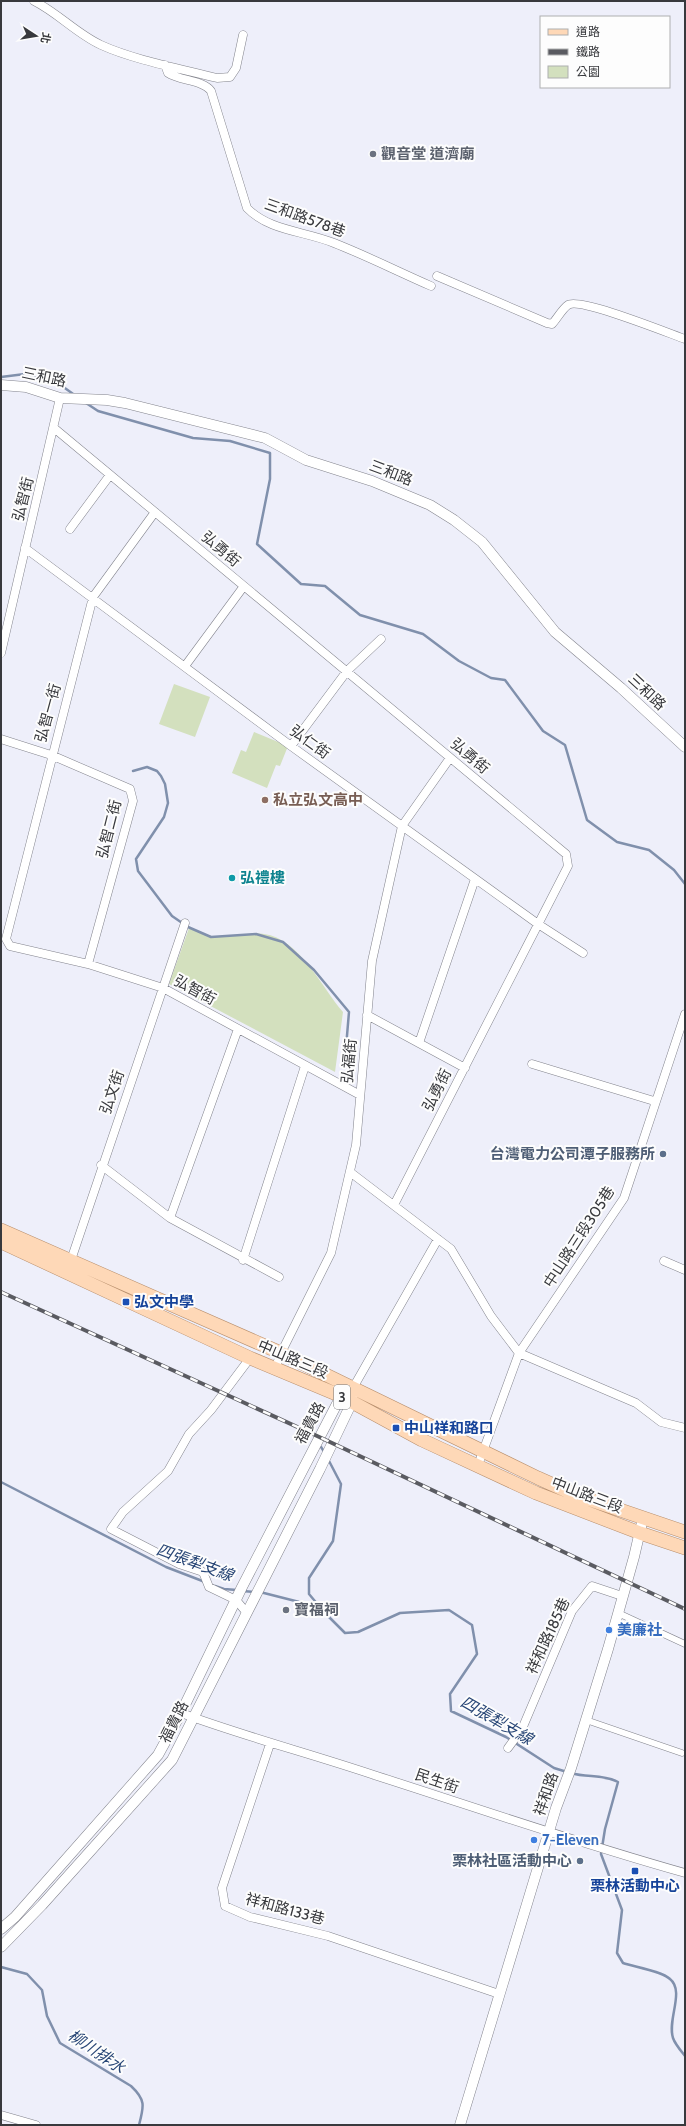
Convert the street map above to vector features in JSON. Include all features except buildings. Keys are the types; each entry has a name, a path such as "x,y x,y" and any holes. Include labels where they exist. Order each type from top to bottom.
{"main road":[{"name":"中山路三段","path":"1,1230 68,1266 250,1358 346,1399 422,1440 536,1493 640,1533 685,1548"},
{"name":"中山路三段","path":"1,1242 68,1266 281,1353 576,1495 685,1532"}],"street":[{"path":"34,1 52,10 78,32 102,45 165,65 217,78 230,77 236,68 243,35"},
{"name":"三和路578巷","path":"165,65 168,73 176,78 208,86 211,90 247,208 253,214 266,222 333,242 431,286"},
{"path":"437,276 547,323 552,324 568,305 576,303 609,312 685,339"},
{"name":"三和路","path":"1,385 26,387 60,398 119,402 244,432 265,438 306,460 372,481 430,505 454,520 482,542 555,632 622,688 685,747"},
{"name":"弘智街","path":"1,653 60,398"},
{"name":"弘勇街","path":"54,428 566,854 568,866 394,1205"},
{"path":"70,529 110,475"},
{"name":"弘智一街","path":"6,939 51,755 93,597 155,512"},
{"name":"弘仁街","path":"25,548 93,597 291,746 538,924 583,953"},
{"path":"185,666 244,586"},
{"path":"291,746 347,671 381,639"},
{"name":"弘智二街","path":"1,739 51,755 130,789 133,801 88,964"},
{"name":"弘福街","path":"275,1369 281,1353 331,1253 350,1172 356,1145 372,961 402,826 450,758"},
{"path":"419,1043 475,879"},
{"name":"弘文街","path":"68,1266 101,1165 185,923"},
{"name":"弘智街","path":"6,939 10,946 88,964 163,988 360,1096"},
{"name":"中山路三段305巷","path":"478,1466 519,1353 624,1198 654,1101 685,1014"},
{"path":"367,1015 465,1068"},
{"path":"170,1218 238,1029"},
{"path":"532,1064 654,1101"},
{"path":"244,1260 305,1066"},
{"path":"101,1165 170,1218 244,1260 279,1277"},
{"path":"350,1172 451,1249 491,1316 519,1353 636,1403 661,1422 685,1428"},
{"path":"353,1388 438,1238"},
{"path":"664,1260 685,1270"},
{"path":"247,1613 236,1600 209,1587 203,1572 179,1564 111,1529 123,1512 168,1471 189,1434 211,1410 250,1358"},
{"name":"福貴路","path":"1,1929 15,1917 158,1755 181,1713 244,1584 353,1388"},
{"name":"福貴路","path":"1,1947 42,1905 172,1760 323,1463 329,1450 346,1399"},
{"name":"祥和路","path":"460,2125 493,2021 499,1994 548,1833 586,1720 633,1562 643,1518"},
{"name":"祥和路185巷","path":"508,1748 522,1729 572,1611 581,1599 592,1586 622,1596"},
{"path":"618,1613 685,1644"},
{"name":"民生街","path":"181,1713 270,1744 375,1775 548,1833 608,1852 685,1873"},
{"path":"586,1720 682,1752"},
{"name":"祥和路133巷","path":"270,1744 222,1888 225,1906 250,1917 328,1936 499,1994"},
{"path":"1,2116 36,2125"}],"green space":[{"path":"174,684 210,697 195,737 159,724"},
{"path":"254,732 288,746 280,766 276,765 267,788 232,773 241,750 246,752"},
{"path":"189,928 212,936 264,934 277,938 288,944 299,954 343,1012 335,1072 169,984"}],"waterway":[{"path":"1,377 25,374 62,386 76,396"},
{"path":"86,403 98,411 193,438 230,441 270,453 270,479 257,544 301,584 325,586 360,615 423,634 459,661 491,678 505,680 543,731 565,745 587,820 617,842 649,850 674,870 685,884"},
{"path":"133,771 147,767 157,771 165,784 168,803 164,817 136,859 138,871 172,916 188,927 211,937 256,934 283,942 314,970 349,1012 345,1059"},
{"path":"321,1447 325,1453"},
{"path":"319,1606 309,1594 309,1578 333,1541 341,1484 328,1459"},
{"name":"四張犁支線","path":"1,1482 166,1567 205,1582"},
{"name":"四張犁支線","path":"215,1586 224,1589 237,1590"},
{"name":"四張犁支線","path":"242,1591 255,1592"},
{"name":"四張犁支線","path":"260,1592 319,1607 345,1633 358,1632 400,1613 449,1610 472,1625 477,1654 450,1694 451,1711 506,1737 554,1768 567,1772"},
{"name":"四張犁支線","path":"571,1773 607,1778 618,1782 605,1829 601,1854 622,1910 617,1953 623,1963 666,1976 674,1984 676,1998 672,2023 673,2038 685,2056"},
{"name":"柳川排水","path":"1,1967 27,1974 42,1990 47,2016 60,2043 131,2086 136,2091 141,2099 143,2108 139,2125"}],"railway":[{"path":"1,1292 315,1435 685,1609"}],"place":[{"name":"觀音堂 道濟廟","path":"373,154"},
{"name":"私立弘文高中","path":"265,800"},
{"name":"弘禮樓","path":"232,878"},
{"name":"台灣電力公司潭子服務所","path":"663,1154"},
{"name":"弘文中學","path":"126,1302"},
{"name":"中山祥和路口","path":"396,1428"},
{"name":"寶福祠","path":"286,1610"},
{"name":"美廉社","path":"609,1630"},
{"name":"7-Eleven","path":"534,1840"},
{"name":"栗林社區活動中心","path":"580,1861"},
{"name":"栗林活動中心","path":"635,1871"}]}
